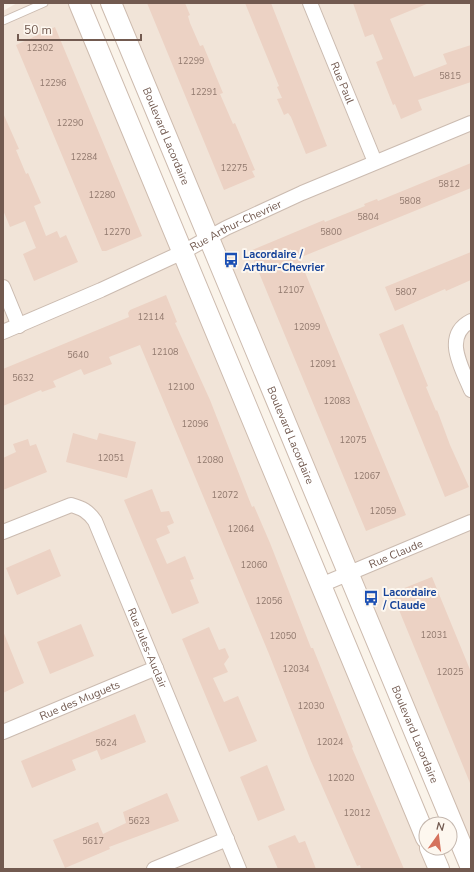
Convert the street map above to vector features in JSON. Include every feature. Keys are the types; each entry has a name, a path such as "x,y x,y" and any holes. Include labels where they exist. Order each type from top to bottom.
{"main road":[{"path":"79,3 418,819"},
{"name":"Boulevard Lacordaire","path":"111,3 471,868"},
{"path":"433,856 439,869"}],"street":[{"name":"Rue Paul","path":"310,3 375,162"},
{"name":"Rue Arthur-Chevrier","path":"3,332 101,290 183,252 209,237 302,193 471,123"},
{"path":"3,287 19,326"},
{"path":"471,322 462,326 456,338 455,351 471,390"},
{"name":"Rue Jules-Auclair","path":"3,532 71,506 81,508 89,513 95,521 239,869"},
{"name":"Rue Claude","path":"321,585 471,522"},
{"name":"Rue des Muguets","path":"3,732 156,668"},
{"path":"154,869 226,839"}],"lane":[{"path":"3,22 44,3"}],"shaded area":[{"path":"17,3 79,3 418,818 418,856 434,856 439,869 3,869 3,11"},
{"path":"111,3 471,3 471,869 458,838 458,816 449,816"}],"building":[{"path":"147,3 185,3 190,15 188,16 190,23 200,46 203,45 223,93 220,94 233,124 235,123 255,170 252,171 255,177 224,190"},
{"path":"245,3 271,3 327,146 306,154 291,117 288,113 284,115 277,99 282,98 277,87 279,86"},
{"path":"353,3 429,3 390,19 414,77 447,64 443,54 471,45 471,82 418,100 422,110 401,119 395,104 393,105 376,62 383,59 373,34 365,37"},
{"path":"55,27 142,236 106,251 102,251 16,45"},
{"path":"3,113 19,149 16,150 26,174 28,173 41,203 34,206 46,236 57,231 60,238 66,235 78,262 34,281 23,254 36,248 25,221 10,227 3,210"},
{"path":"471,163 471,188 299,258 406,515 366,531 250,251 324,220 325,222 365,206 364,204 377,199 378,201"},
{"path":"471,252 471,280 446,291 445,289 395,311 385,287"},
{"path":"166,295 177,322 175,323 210,400 252,507 254,506 270,543 311,648 313,648 353,747 352,748 404,869 361,869 360,865 357,866 311,761 269,654 140,345 109,357 112,364 84,375 81,369 53,381 56,387 42,392 41,390 3,406 3,369 129,317 128,313 130,310"},
{"path":"403,324 428,386 426,387 469,487 445,497 379,334"},
{"path":"73,433 97,440 99,433 136,442 127,478 66,462"},
{"path":"28,439 30,446 36,444 47,472 3,490 3,458 16,452 13,444"},
{"path":"152,489 161,512 169,511 174,523 167,526 170,533 156,539 167,564 185,556 194,579 190,580 199,603 172,614 124,500"},
{"path":"50,549 61,576 17,595 6,568"},
{"path":"432,577 471,672 470,783 392,593"},
{"path":"81,624 94,656 50,674 37,642"},
{"path":"209,627 219,650 225,648 229,657 224,664 228,672 213,678 224,702 238,696 257,741 229,752 182,639"},
{"path":"3,631 24,683 3,693"},
{"path":"135,714 146,742 101,760 97,750 72,760 76,770 32,788 21,761"},
{"path":"267,765 285,810 258,821 240,777"},
{"path":"167,793 179,821 109,847 110,849 65,868 53,840 98,822 103,834 126,823 123,812"},
{"path":"295,835 299,843 305,841 316,869 278,869 268,846"}],"place":[{"name":"Lacordaire / Arthur-Chevrier","path":"231,260"},
{"name":"Lacordaire / Claude","path":"371,598"}]}
